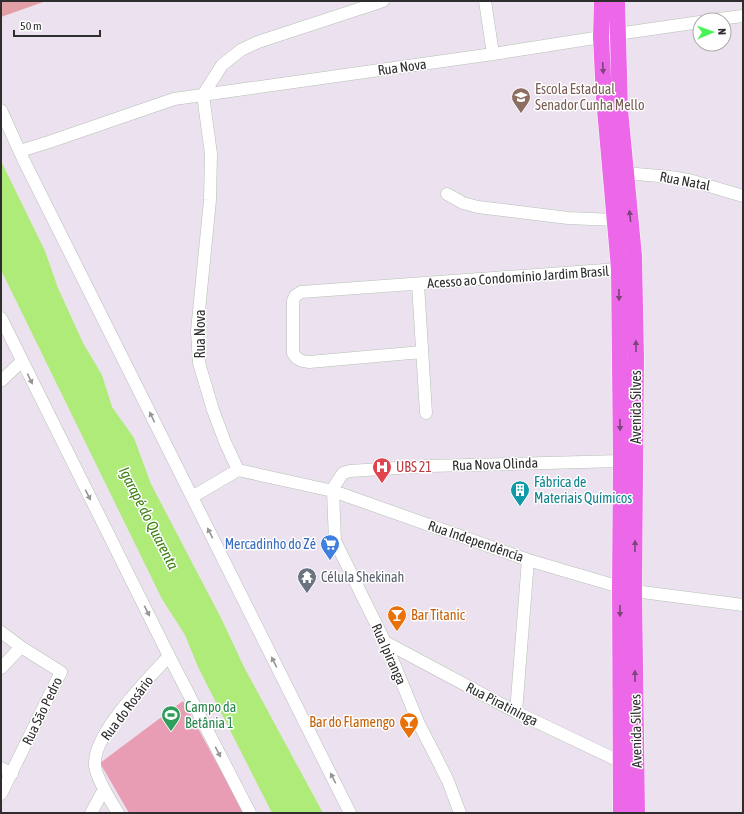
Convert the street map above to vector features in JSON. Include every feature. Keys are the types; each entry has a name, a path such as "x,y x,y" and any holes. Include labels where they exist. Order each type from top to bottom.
{"main road":[{"name":"Avenida Silves","path":"602,1 601,37 604,98 618,269 621,461 637,813"},
{"name":"Avenida Silves","path":"617,1 620,110 634,256 636,356 621,762 621,813"}],"street":[{"path":"203,95 222,64 241,50 258,42 383,1"},
{"path":"485,1 493,54"},
{"path":"732,17 743,16"},
{"path":"617,34 692,23"},
{"name":"Rua Nova","path":"20,151 174,99 192,95 203,95 493,54 601,37"},
{"name":"Rua Nova","path":"203,95 211,154 210,200 197,331 199,363 214,416 238,470"},
{"path":"1,110 20,151 350,813"},
{"name":"Rua Natal","path":"625,173 688,180 743,196"},
{"path":"446,194 463,203 478,208 568,218 615,220"},
{"name":"Acesso ao Condomínio Jardim Brasil","path":"422,352 309,362 301,361 296,358 293,353 293,301 295,296 300,292 618,269"},
{"name":"Acesso ao Condomínio Jardim Brasil","path":"418,284 426,413"},
{"path":"1,318 169,656 250,813"},
{"path":"1,381 22,361"},
{"name":"Rua Nova Olinda","path":"333,491 343,473 350,471 429,466 621,461"},
{"path":"192,497 238,470 333,491"},
{"name":"Rua Independência","path":"333,491 528,560 627,589 743,605"},
{"name":"Rua Ipiranga","path":"333,491 335,541 385,642 419,724 448,781 460,813"},
{"path":"516,712 528,560"},
{"name":"Rua São Pedro","path":"1,632 21,647 61,672 6,771 1,794"},
{"name":"Rua Piratininga","path":"385,642 516,712 621,762"},
{"path":"1,668 21,647"},
{"name":"Rua do Rosário","path":"118,813 104,789 95,767 96,753 105,732 133,696 169,656"},
{"path":"91,813 104,789"}],"shaded area":[{"path":"1,1 46,1 1,17"},
{"name":"Campo da Betânia 1","path":"183,701 244,813 129,813 100,763"}],"water":[{"name":"Igarapé do Quarenta","path":"1,161 45,251 58,288 83,343 102,375 112,407 134,438 151,484 221,618 245,669 323,813 272,813 198,667 185,635 162,599 1,270"}],"place":[{"name":"Escola Estadual Senador Cunha Mello","path":"521,114"},
{"name":"UBS 21","path":"382,484"},
{"name":"Fábrica de Materiais Químicos","path":"520,507"},
{"name":"Mercadinho do Zé","path":"330,561"},
{"name":"Célula Shekinah","path":"307,594"},
{"name":"Bar Titanic","path":"397,632"},
{"name":"Campo da Betânia 1","path":"171,732"},
{"name":"Bar do Flamengo","path":"409,739"}]}
